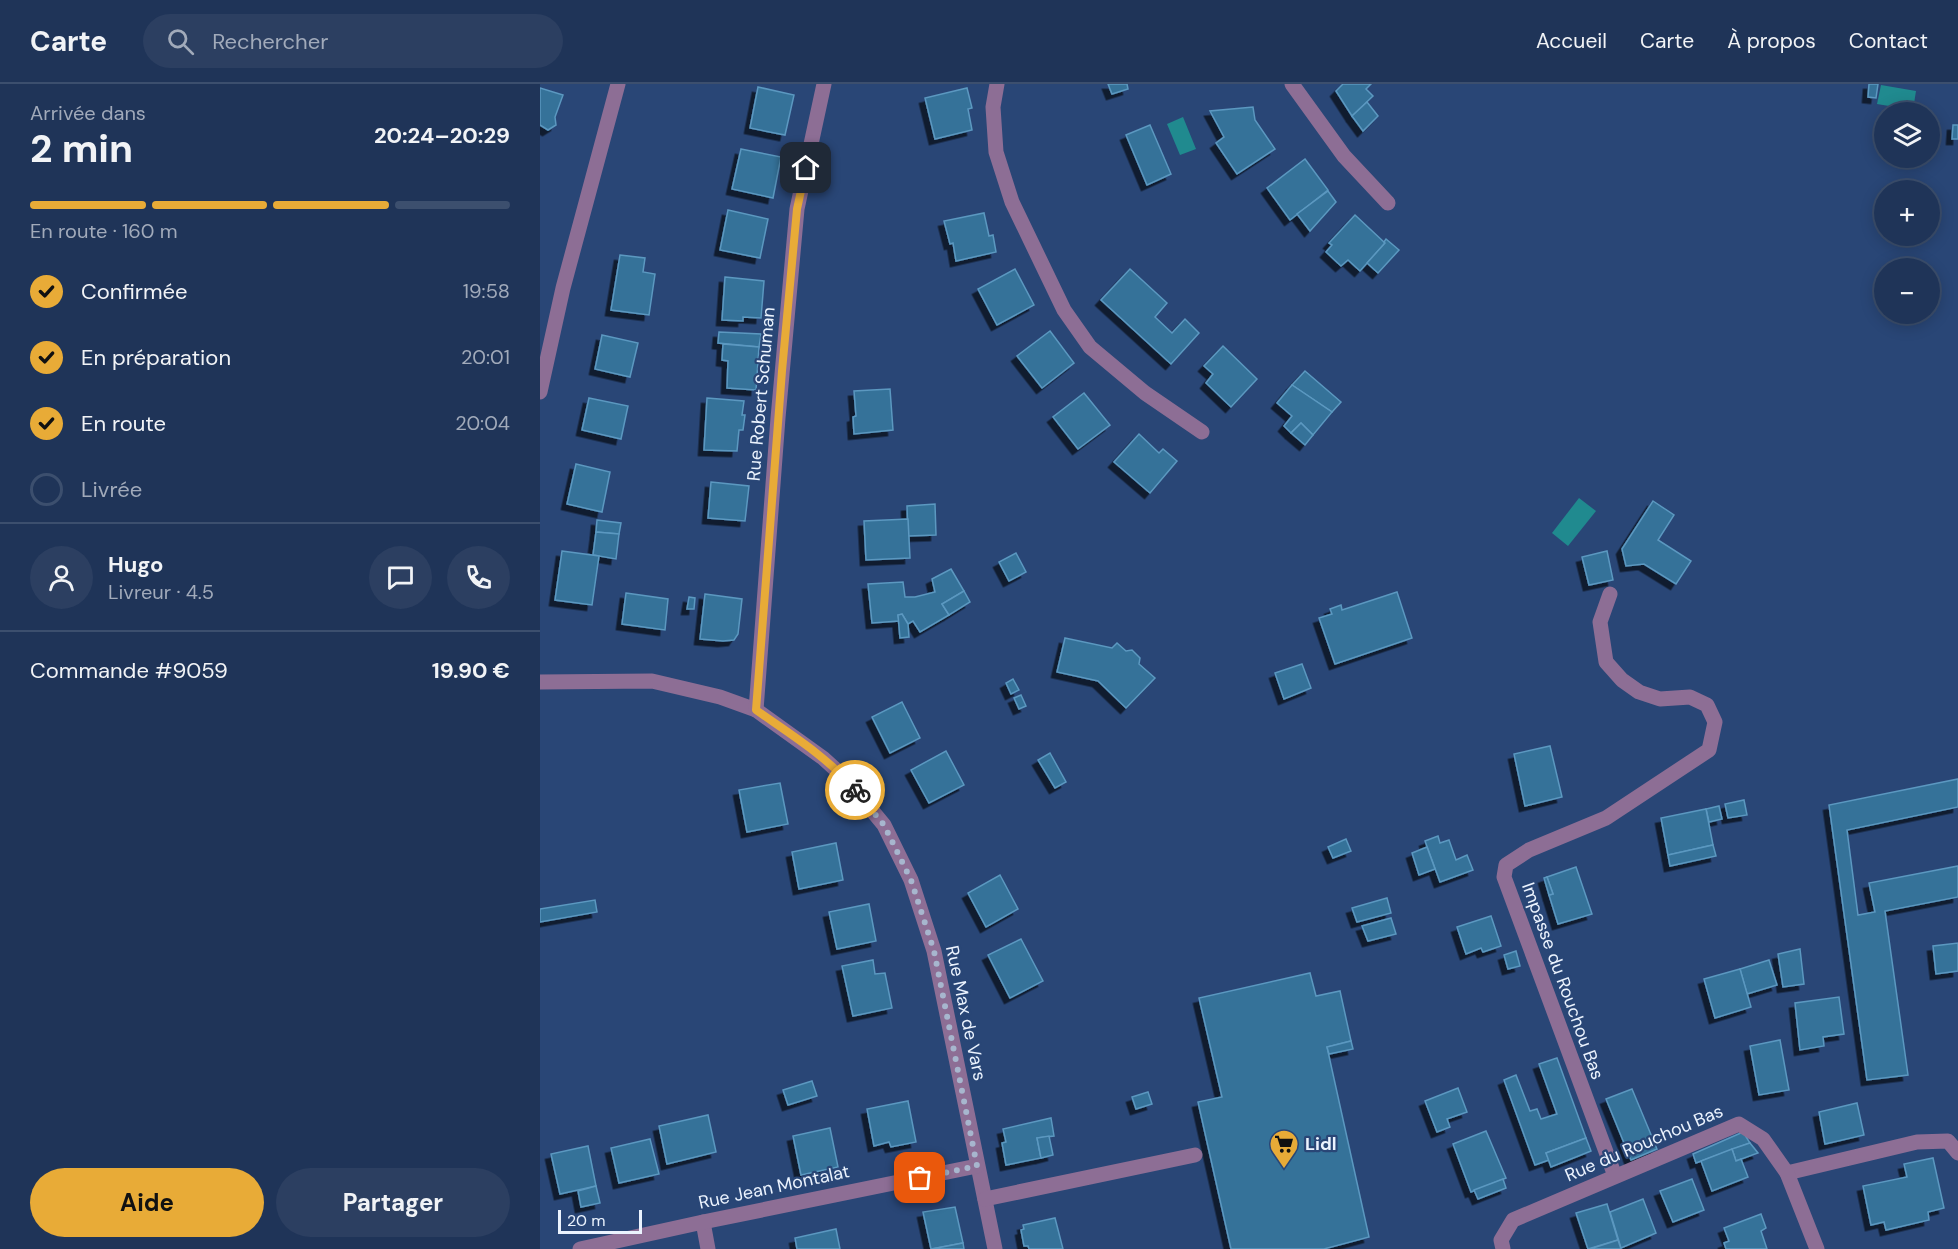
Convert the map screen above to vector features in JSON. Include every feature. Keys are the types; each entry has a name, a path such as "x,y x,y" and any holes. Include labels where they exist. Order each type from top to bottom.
{"street":[{"path":"540,392 563,288 618,84"},
{"name":"Rue Robert Schuman","path":"756,710 778,418 797,209 824,84"},
{"path":"997,84 993,107 996,152 1012,202 1064,310 1090,347 1145,393 1202,432"},
{"path":"1292,84 1344,156 1388,203"},
{"name":"Impasse du Rouchou Bas","path":"1610,594 1600,621 1606,662 1622,680 1639,692 1660,699 1690,697 1707,705 1715,722 1709,750 1606,818 1529,850 1506,865 1504,877 1615,1176"},
{"name":"Rue Max de Vars","path":"540,682 652,681 720,697 756,710 823,758 845,778 884,825 911,880 934,951 995,1249"},
{"name":"Rue du Rouchou Bas","path":"1502,1245 1513,1220 1739,1124 1763,1139 1787,1173 1817,1249"},
{"path":"1787,1173 1917,1142 1948,1141 1958,1153"},
{"path":"985,1201 1195,1155"},
{"name":"Rue Jean Montalat","path":"580,1249 977,1166"},
{"path":"703,1222 708,1249"}],"shaded area":[{"path":"1881,85 1916,91 1914,102 1877,102"},
{"path":"1183,117 1196,149 1180,155 1167,124"},
{"path":"1579,498 1596,511 1568,546 1552,533"}],"building":[{"path":"1108,84 1127,84 1128,89 1112,94"},
{"path":"1343,84 1371,84 1366,89 1373,96 1352,116 1336,91"},
{"path":"1869,84 1878,84 1876,98 1868,97"},
{"path":"758,87 794,95 785,135 750,128"},
{"path":"540,88 563,95 555,117 556,125 548,130 540,125"},
{"path":"967,88 972,108 968,109 972,130 935,139 925,98"},
{"path":"1367,102 1378,116 1363,131 1352,116"},
{"path":"1253,107 1255,120 1275,149 1237,174 1216,143 1224,137 1210,111"},
{"path":"1150,125 1171,174 1147,185 1126,135"},
{"path":"1953,125 1958,125 1958,139 1952,139"},
{"path":"741,149 781,157 773,198 732,189"},
{"path":"1305,159 1328,190 1290,220 1267,188"},
{"path":"1328,191 1336,202 1310,231 1297,214"},
{"path":"728,210 768,219 760,258 720,250"},
{"path":"984,213 989,236 993,235 996,252 956,261 953,243 950,244 944,221"},
{"path":"1355,215 1385,243 1360,271 1348,260 1341,266 1326,252 1332,245 1329,243"},
{"path":"1386,239 1399,250 1378,273 1367,263"},
{"path":"620,255 645,258 643,272 655,274 649,315 611,310"},
{"path":"1015,269 1034,305 997,325 978,289"},
{"path":"1130,269 1167,303 1155,317 1172,333 1185,319 1199,333 1171,364 1101,300"},
{"path":"725,277 764,281 761,318 743,317 743,321 722,320"},
{"path":"1050,331 1074,363 1042,388 1017,356"},
{"path":"719,332 761,334 759,347 718,343"},
{"path":"602,335 638,343 630,377 595,369"},
{"path":"723,344 759,347 756,390 727,388 728,361 722,360"},
{"path":"1223,346 1257,379 1231,407 1206,383 1213,374 1204,366"},
{"path":"1305,371 1341,402 1332,412 1292,385"},
{"path":"1292,385 1332,412 1313,435 1301,423 1291,433 1284,426 1292,416 1277,403"},
{"path":"890,389 893,430 854,434 853,417 856,416 854,391"},
{"path":"1084,393 1110,425 1078,449 1053,417"},
{"path":"589,398 628,406 621,439 582,430"},
{"path":"707,398 744,401 743,430 739,430 737,451 704,450"},
{"path":"1301,423 1313,435 1305,445 1291,433"},
{"path":"1139,434 1159,453 1163,449 1177,461 1150,493 1114,462"},
{"path":"576,464 610,472 602,512 567,504"},
{"path":"711,482 749,486 745,521 708,518"},
{"path":"1653,501 1674,515 1658,540 1691,561 1676,584 1644,564 1626,566 1622,549"},
{"path":"935,504 936,535 908,536 907,506"},
{"path":"908,519 910,558 866,560 864,521"},
{"path":"597,520 621,523 619,534 596,532"},
{"path":"596,532 619,534 616,559 593,555"},
{"path":"562,551 599,556 592,605 555,600"},
{"path":"1607,551 1613,580 1589,585 1582,557"},
{"path":"1016,553 1026,572 1009,581 999,562"},
{"path":"951,569 964,591 942,604 949,615 920,632 913,621 908,624 902,614 898,615 899,621 872,623 868,584 903,582 905,597 915,597 935,592 932,579"},
{"path":"964,591 970,602 949,615 942,604"},
{"path":"1397,592 1412,638 1335,664 1319,618 1332,614 1330,609 1341,605 1342,610"},
{"path":"626,593 668,599 665,630 622,624"},
{"path":"705,594 742,599 738,634 734,640 700,639"},
{"path":"689,597 695,598 694,609 687,609"},
{"path":"902,614 908,624 909,637 900,638 898,615"},
{"path":"1065,638 1112,648 1117,643 1126,651 1132,650 1140,658 1139,664 1155,678 1126,708 1098,681 1057,672"},
{"path":"1302,664 1311,688 1284,699 1275,673"},
{"path":"1013,679 1019,690 1011,694 1006,683"},
{"path":"1021,695 1026,706 1019,709 1014,698"},
{"path":"902,702 920,738 890,753 872,717"},
{"path":"1550,746 1562,797 1525,806 1514,754"},
{"path":"946,751 964,785 929,803 911,770"},
{"path":"1050,753 1066,782 1055,788 1038,760"},
{"path":"1958,779 1958,807 1847,830 1858,915 1875,912 1869,883 1958,866 1958,897 1885,911 1908,1075 1867,1080 1829,805"},
{"path":"780,783 788,824 747,832 739,790"},
{"path":"1744,800 1747,815 1728,818 1725,804"},
{"path":"1719,806 1722,819 1709,822 1706,809"},
{"path":"1706,809 1713,845 1668,855 1661,818"},
{"path":"1438,836 1440,843 1449,840 1456,860 1467,855 1473,870 1440,882 1425,841"},
{"path":"1346,839 1351,851 1333,858 1328,847"},
{"path":"836,843 843,880 799,889 792,852"},
{"path":"1713,845 1716,856 1670,866 1668,855"},
{"path":"1427,847 1435,869 1419,875 1412,853"},
{"path":"1576,867 1592,914 1558,924 1549,895 1553,894 1547,877"},
{"path":"1000,875 1018,909 986,927 968,893"},
{"path":"1547,877 1553,894 1549,895 1544,878"},
{"path":"1387,898 1391,913 1357,922 1352,908"},
{"path":"595,900 597,912 540,922 540,909"},
{"path":"869,904 876,941 837,949 829,912"},
{"path":"1491,916 1501,946 1483,952 1481,948 1466,954 1457,927"},
{"path":"1391,918 1396,934 1368,941 1362,926"},
{"path":"1021,939 1043,981 1010,998 988,955"},
{"path":"1958,943 1958,971 1936,974 1933,946"},
{"path":"1800,949 1804,984 1783,987 1778,954"},
{"path":"1516,951 1520,966 1508,969 1504,955"},
{"path":"873,960 875,974 885,973 892,1008 853,1016 842,966"},
{"path":"1769,960 1777,985 1747,994 1740,969"},
{"path":"1740,969 1751,1007 1715,1018 1704,979"},
{"name":"Lidl","path":"1310,973 1316,996 1340,991 1351,1041 1327,1047 1369,1237 1324,1249 1231,1249 1198,1102 1222,1097 1199,998"},
{"path":"1839,997 1844,1034 1823,1037 1824,1046 1800,1050 1795,1003"},
{"path":"1780,1040 1789,1090 1759,1095 1750,1046"},
{"path":"1351,1041 1353,1049 1329,1054 1327,1047"},
{"path":"1557,1058 1586,1138 1546,1153 1549,1160 1535,1165 1504,1080 1516,1075 1530,1111 1537,1109 1541,1119 1557,1114 1539,1064"},
{"path":"812,1081 817,1096 788,1105 783,1090"},
{"path":"1458,1088 1467,1112 1447,1119 1450,1127 1437,1132 1425,1101"},
{"path":"1632,1089 1657,1149 1631,1160 1606,1099"},
{"path":"1148,1092 1152,1104 1136,1109 1132,1097"},
{"path":"908,1101 916,1142 891,1147 889,1142 874,1146 867,1109"},
{"path":"1857,1103 1864,1135 1825,1144 1819,1112"},
{"path":"708,1115 716,1152 667,1164 659,1126"},
{"path":"1051,1118 1054,1136 1037,1138 1041,1158 1006,1165 1002,1143 1006,1142 1003,1129"},
{"path":"830,1128 838,1167 801,1175 793,1136"},
{"path":"1486,1131 1506,1178 1471,1192 1453,1144"},
{"path":"1743,1132 1750,1143 1696,1163 1693,1154"},
{"path":"1049,1136 1053,1155 1041,1158 1037,1138"},
{"path":"1586,1138 1591,1151 1551,1167 1546,1153"},
{"path":"650,1139 659,1174 619,1183 611,1148"},
{"path":"1750,1143 1758,1153 1736,1161 1732,1149"},
{"path":"588,1146 596,1186 560,1194 551,1154"},
{"path":"1732,1149 1736,1161 1741,1159 1748,1177 1712,1191 1701,1161"},
{"path":"1933,1158 1944,1208 1928,1212 1929,1220 1886,1230 1884,1222 1871,1225 1863,1186 1907,1177 1904,1164"},
{"path":"1503,1179 1506,1188 1478,1199 1474,1190"},
{"path":"1692,1179 1704,1210 1673,1222 1660,1191"},
{"path":"596,1186 600,1203 581,1207 578,1191"},
{"path":"1643,1199 1656,1233 1621,1248 1610,1212"},
{"path":"1607,1204 1618,1240 1588,1249 1576,1213"},
{"path":"955,1207 963,1243 931,1249 923,1212"},
{"path":"1761,1214 1766,1228 1761,1231 1767,1249 1726,1249 1724,1243 1729,1241 1724,1228"},
{"path":"1055,1218 1063,1249 1029,1249 1028,1246 1024,1246 1021,1230 1024,1229 1023,1225"},
{"path":"836,1229 840,1249 797,1249 795,1238"},
{"path":"1618,1240 1621,1249 1590,1249"},
{"path":"963,1243 964,1249 932,1249"}],"way so far":[{"path":"855,790 884,825 911,880 934,951 977,1166 920,1178"}],"place":[{"name":"Lidl","path":"1284,1170"}],"route":[{"path":"806,168 797,209 782,371 756,710 823,758 855,790"}]}
